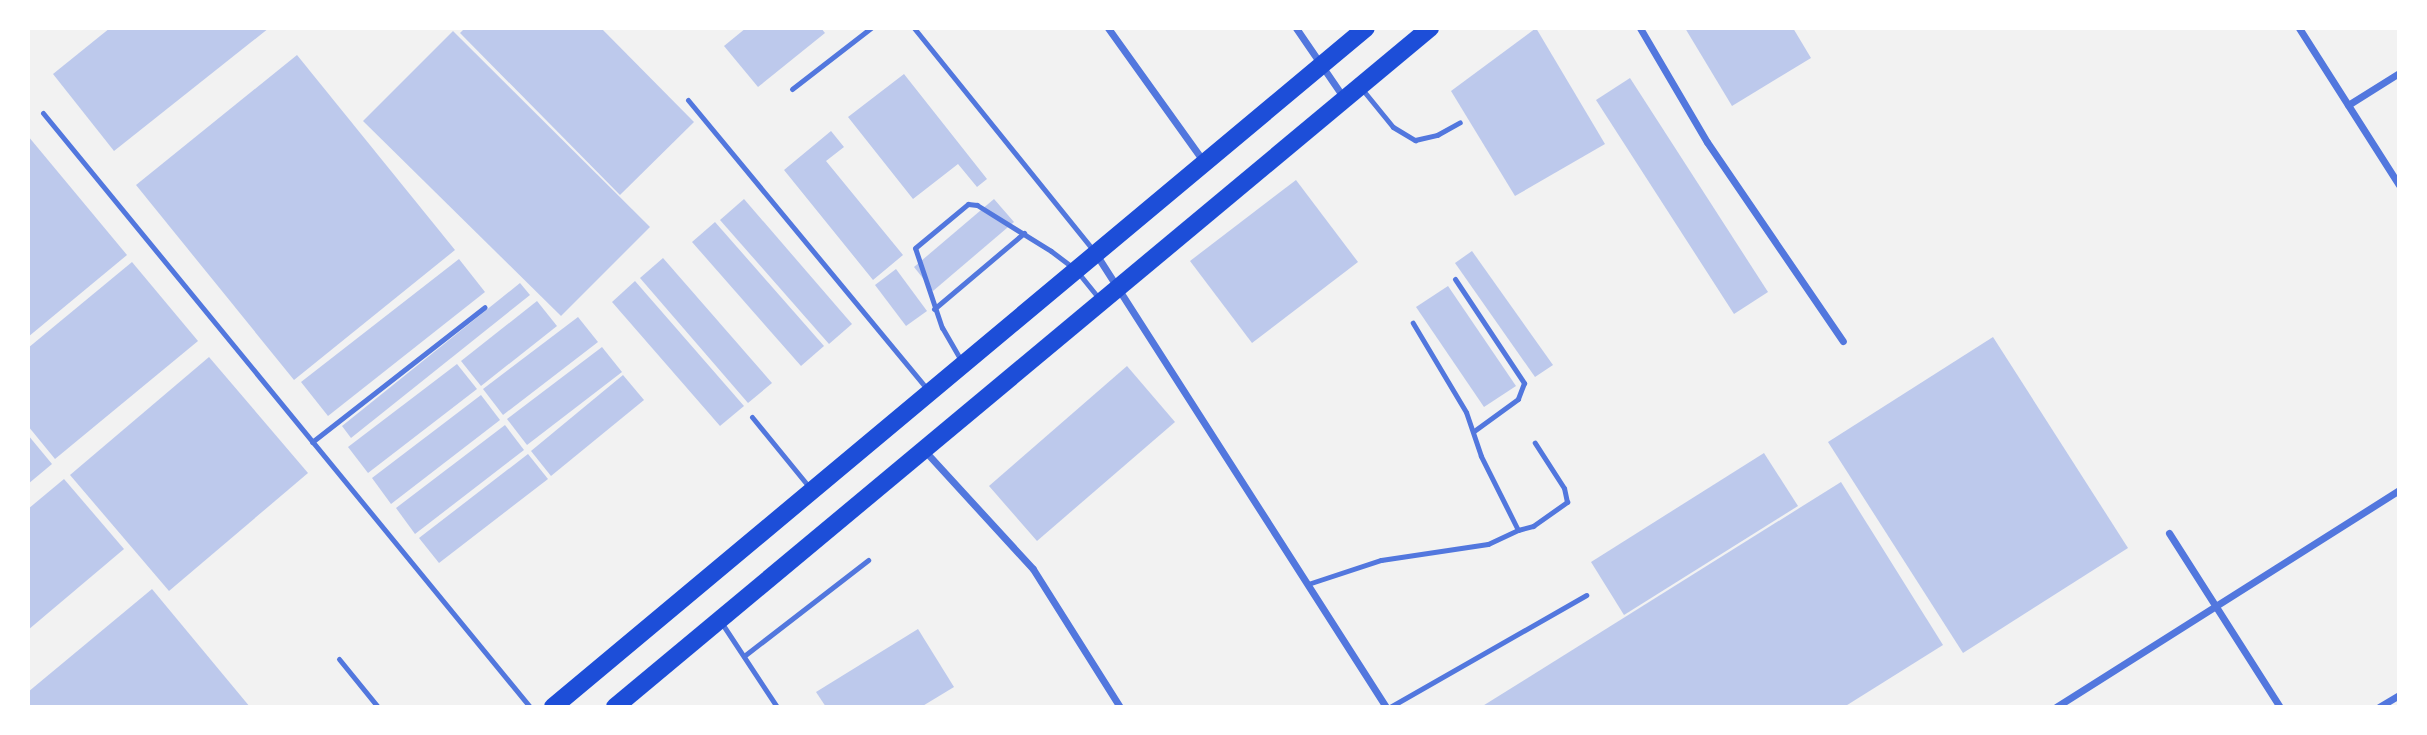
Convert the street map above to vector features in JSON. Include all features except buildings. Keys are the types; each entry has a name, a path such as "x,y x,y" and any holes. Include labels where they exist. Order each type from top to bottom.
{"main road":[{"path":"553,707 1366,28"},
{"path":"614,707 1430,28"}],"street":[{"path":"1108,28 1205,163"},
{"path":"1296,28 1345,99"},
{"path":"1640,28 1707,142 1843,341"},
{"path":"2299,28 2399,186"},
{"path":"2348,105 2399,73"},
{"path":"1096,254 1120,285 1388,707"},
{"path":"923,450 1033,569 1120,707"},
{"path":"2056,707 2399,490"},
{"path":"2169,533 2280,707"},
{"path":"2379,707 2399,695"}],"lane":[{"path":"792,89 870,28"},
{"path":"914,28 1096,254"},
{"path":"1360,87 1393,127 1415,140 1437,135 1460,122"},
{"path":"688,100 930,392"},
{"path":"43,113 530,707"},
{"path":"964,364 934,309 915,256 918,243 968,204 977,205 1024,233 1076,270 1102,300"},
{"path":"934,309 1024,233"},
{"path":"1455,279 1524,383 1518,399 1474,431"},
{"path":"312,442 485,307"},
{"path":"1413,323 1474,431 1480,456 1518,530"},
{"path":"752,417 812,491"},
{"path":"1308,584 1381,560 1488,544 1533,526 1567,502 1564,488 1535,443"},
{"path":"744,656 868,560"},
{"path":"1388,707 1586,595"},
{"path":"719,620 777,707"},
{"path":"339,659 378,707"}]}
